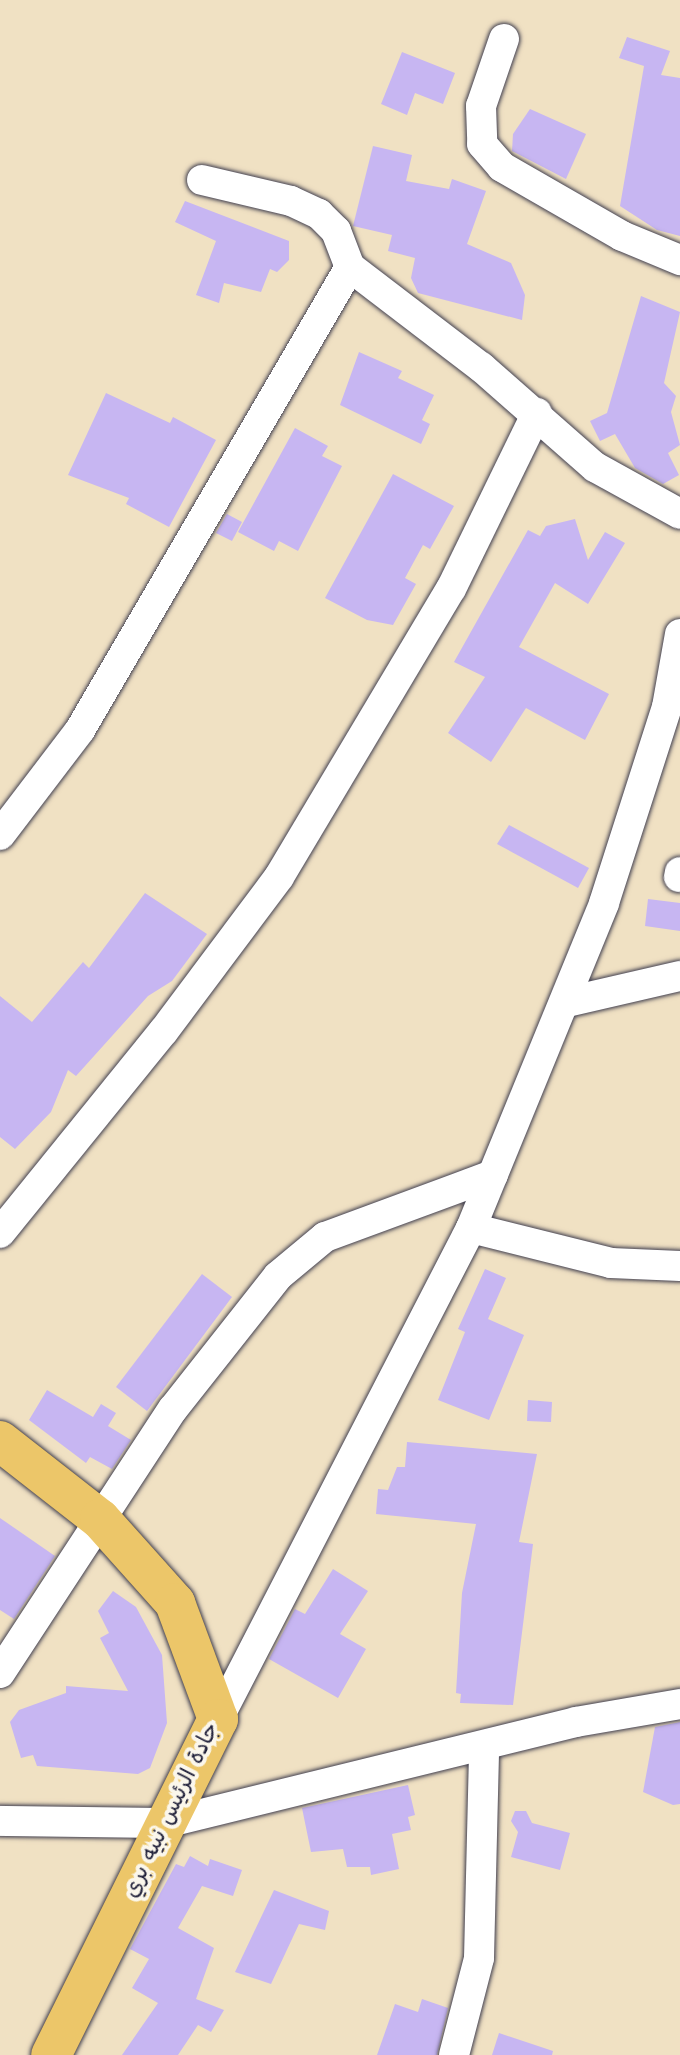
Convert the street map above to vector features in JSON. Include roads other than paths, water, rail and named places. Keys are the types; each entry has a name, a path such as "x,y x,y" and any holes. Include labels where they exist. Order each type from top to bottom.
{"main road":[{"name":"جادة الرئيس نبيه بري","path":"0,1441 100,1519 175,1603 218,1719 51,2055"}],"street":[{"path":"504,39 481,106 482,144 502,167 622,236 680,260"},
{"path":"202,180 291,201 319,214 336,231 350,267 537,413 595,467 680,514"},
{"path":"0,835 96,705 350,267"},
{"path":"0,1233 163,1032 279,877 451,589 537,413"},
{"path":"218,1719 471,1228 567,1002 646,777 667,707 680,634"},
{"path":"567,1002 680,976"},
{"path":"0,1673 173,1409 278,1276 325,1237 493,1175"},
{"path":"471,1228 611,1263 680,1266"},
{"path":"0,1821 165,1823 576,1722 680,1704"},
{"path":"454,2055 479,1958 484,1746"}]}
